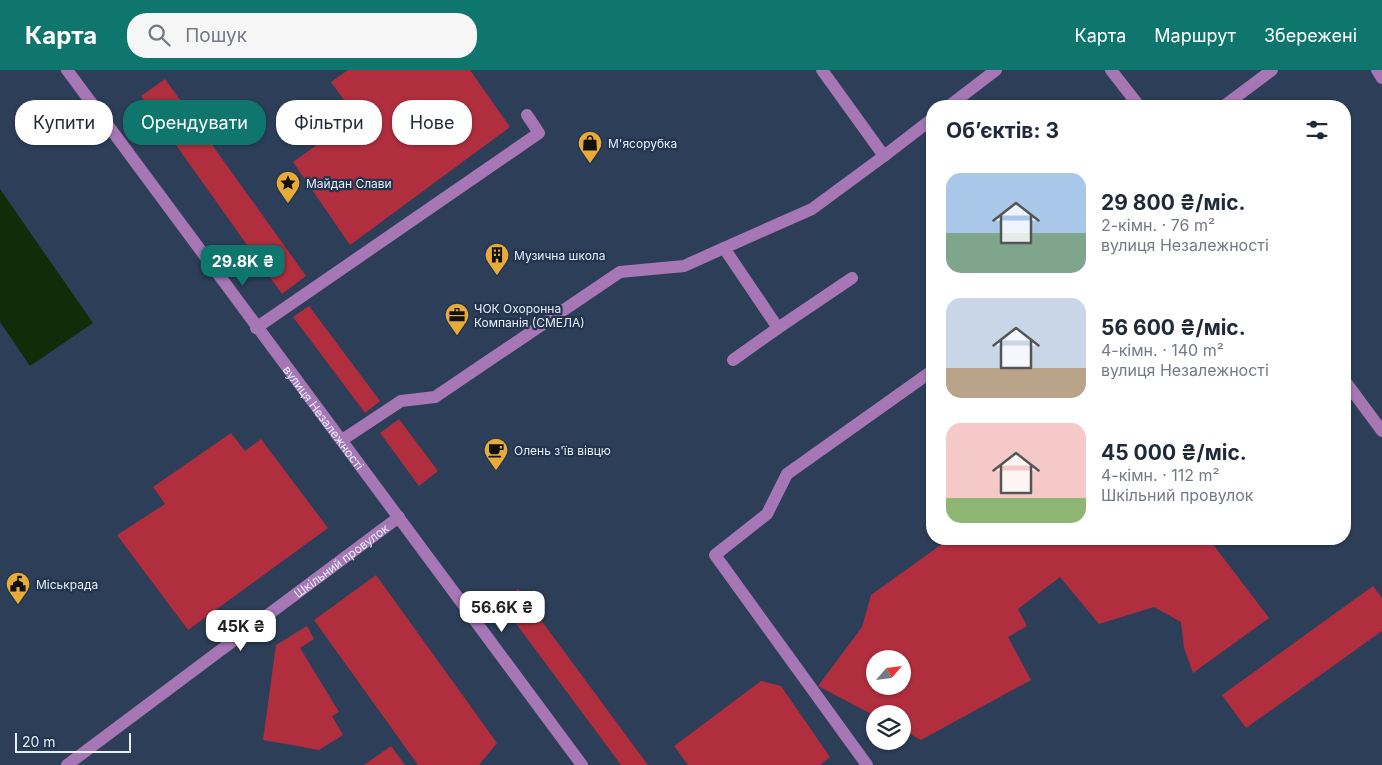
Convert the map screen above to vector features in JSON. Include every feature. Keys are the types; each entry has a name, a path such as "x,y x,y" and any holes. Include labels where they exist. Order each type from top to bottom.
{"street":[{"name":"вулиця Незалежності","path":"67,70 256,328 342,440 582,765"},
{"path":"822,70 884,156"},
{"path":"957,100 996,70"},
{"path":"1110,70 1134,100"},
{"path":"1232,100 1272,70"},
{"path":"1378,70 1382,78"},
{"path":"256,328 539,133 527,115"},
{"path":"342,440 401,401 435,397 620,272 684,266 812,210 926,124"},
{"path":"724,248 778,328"},
{"path":"733,360 852,278"},
{"path":"867,765 715,556 767,514 787,474 926,375"},
{"path":"1351,389 1382,431"},
{"name":"Шкільний провулок","path":"67,765 399,517"}],"shaded area":[{"path":"348,70 470,70 510,127 350,245 293,162 317,145 382,145 382,100 344,100 331,82"},
{"path":"165,79 180,100 144,100 141,96"},
{"path":"176,145 212,145 306,276 282,294"},
{"path":"0,189 93,323 30,366 0,322"},
{"path":"309,306 380,401 365,413 293,317"},
{"path":"399,419 438,471 419,486 380,433"},
{"path":"231,433 245,451 261,439 328,528 188,630 117,535 165,504 153,487"},
{"path":"941,545 1214,545 1269,618 1193,673 1184,648 1181,622 1154,607 1099,624 1060,577 1018,609 1027,626 1008,637 1031,680 921,740 911,734 911,705 866,705 866,711 818,686 862,627 871,595"},
{"path":"376,575 497,743 479,765 418,765 314,620"},
{"path":"1373,586 1382,598 1382,631 1246,728 1222,695"},
{"path":"518,589 648,765 621,765 500,602"},
{"path":"307,626 314,639 300,648 339,712 332,716 343,735 319,750 263,740 276,645"},
{"path":"761,681 781,686 830,757 820,765 688,765 674,746"},
{"path":"391,746 405,765 364,765"}],"place":[{"name":"М'ясорубка","path":"590,164"},
{"name":"Майдан Слави","path":"288,204"},
{"name":"Музична школа","path":"497,276"},
{"name":"ЧОК Охоронна Компанія (СМЕЛА)","path":"457,336"},
{"name":"Олень з'їв вівцю","path":"496,471"},
{"name":"Міськрада","path":"18,605"}]}
